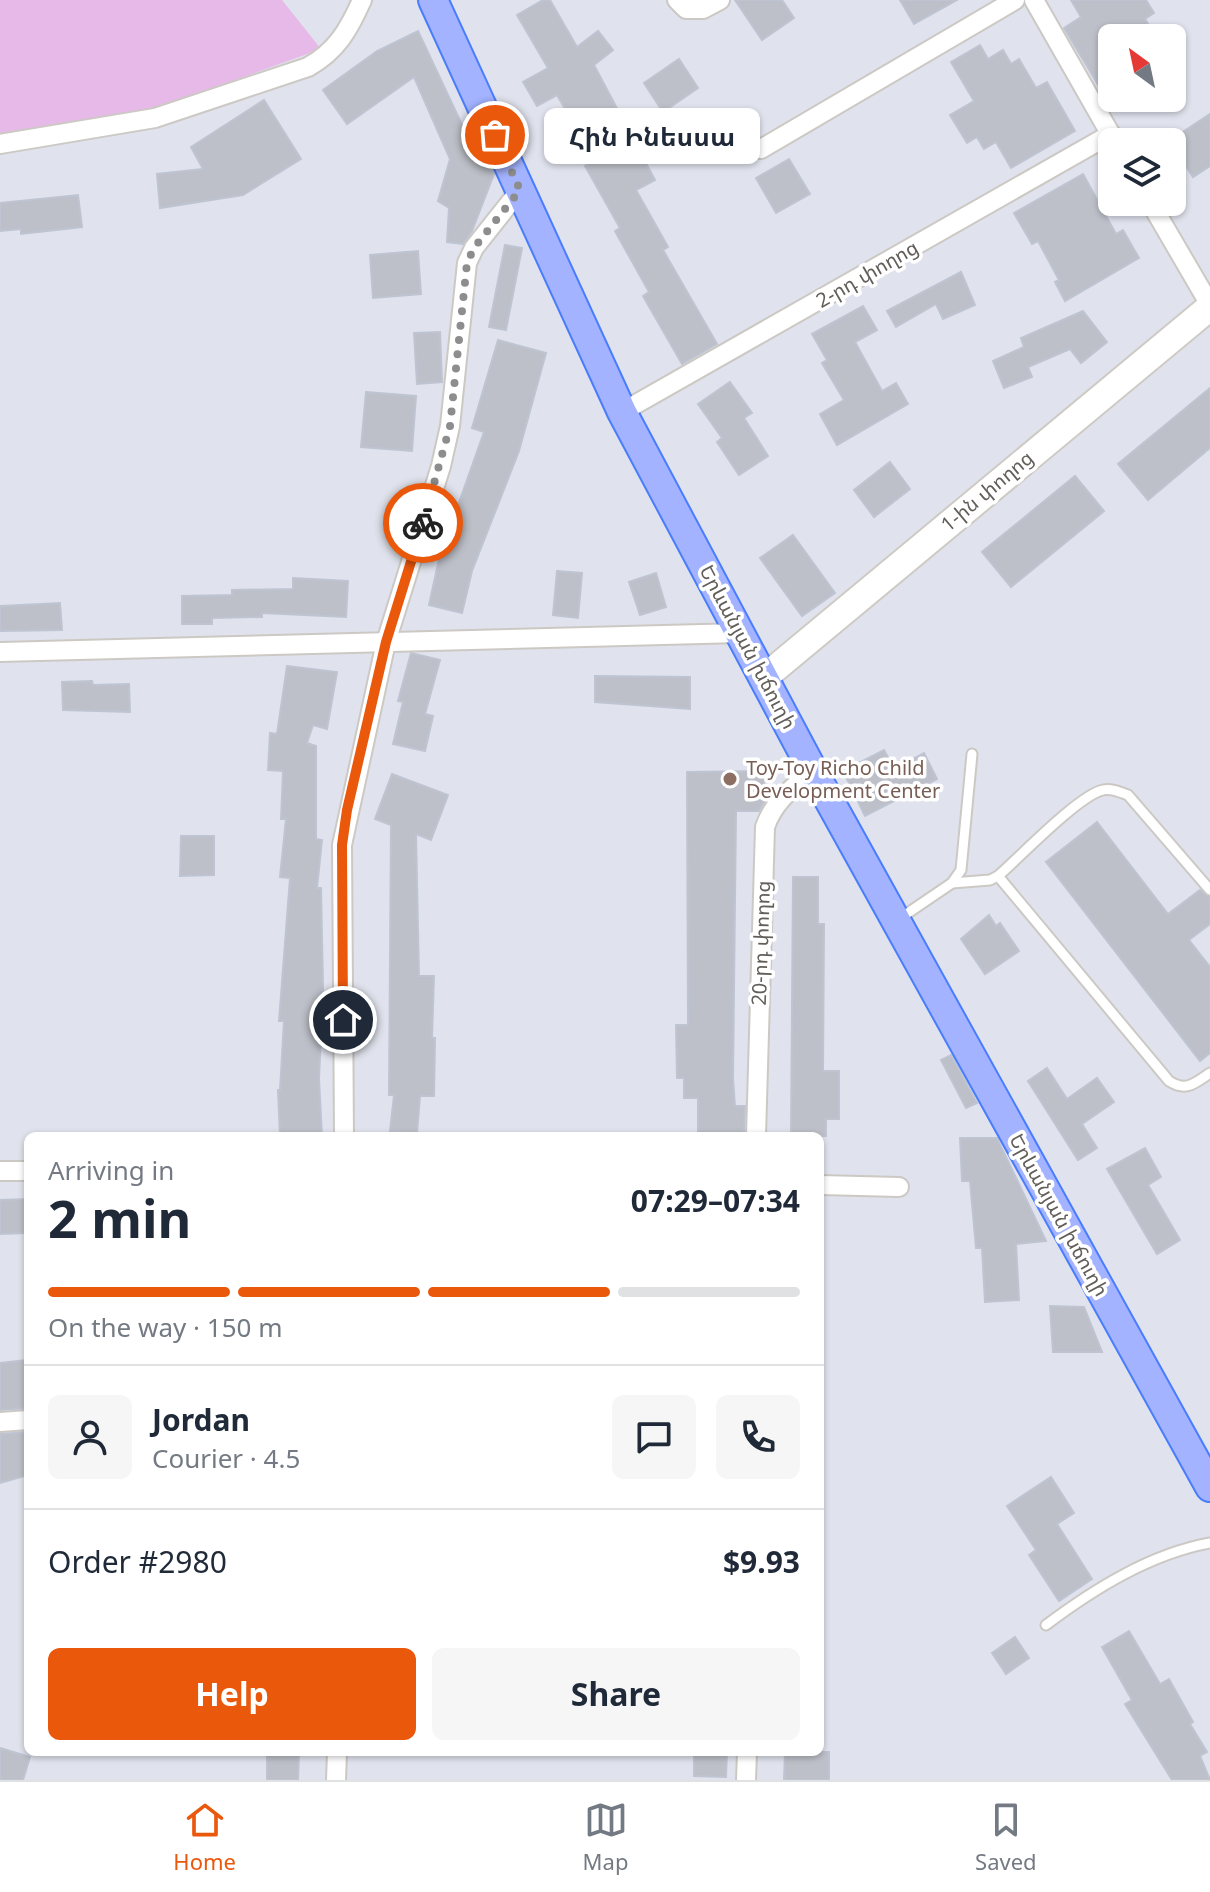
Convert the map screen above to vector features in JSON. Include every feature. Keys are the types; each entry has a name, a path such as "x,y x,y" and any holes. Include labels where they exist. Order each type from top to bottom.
{"main road":[{"name":"Երևանյան խճուղի","path":"433,0 622,412 813,771 1210,1487"},
{"name":"1-ին փողոց","path":"765,677 1210,306"}],"street":[{"path":"0,144 155,118 308,67 329,55 348,30 362,0"},
{"path":"677,0 686,9 703,9 720,0"},
{"path":"761,149 1015,0"},
{"name":"2-րդ փողոց","path":"1034,0 1107,128"},
{"name":"2-րդ փողոց","path":"622,412 1098,146"},
{"path":"344,1132 342,845 386,642 441,466 450,426 467,263 474,248 520,190"},
{"path":"1158,216 1210,306"},
{"path":"0,652 741,633"},
{"name":"20-րդ փողոց","path":"756,1132 765,827 771,810 782,796 813,771"},
{"path":"0,1171 24,1171"},
{"path":"824,1185 899,1187"},
{"path":"0,1422 24,1420"},
{"path":"336,1780 337,1756"},
{"path":"746,1780 747,1756"}],"lane":[{"path":"897,921 952,883 961,870 972,754"},
{"path":"952,883 990,880 998,876 1082,800 1101,790 1112,790 1128,795 1210,890"},
{"path":"998,876 1169,1081 1179,1088 1191,1087 1210,1073"},
{"path":"1046,1625 1089,1593 1152,1563 1210,1543"}],"shaded area":[{"path":"0,0 282,0 321,49 141,114 0,135"}],"building":[{"path":"543,0 550,0 577,47 598,31 613,50 594,65 655,180 636,190 668,247 663,250 717,344 682,364 643,296 649,292 615,231 620,228 585,166 595,161 557,95 537,106 523,82 548,68 517,15"},
{"path":"735,0 782,0 794,18 762,40"},
{"path":"900,0 957,0 914,24"},
{"path":"1071,0 1146,0 1154,13 1145,19 1148,24 1098,24 1098,85 1064,28 1081,17"},
{"path":"418,31 471,144 479,140 494,174 472,231 463,244 447,242 449,208 438,201 450,159 414,77 347,124 323,90 377,51"},
{"path":"980,45 988,59 1003,50 1011,64 1019,59 1036,88 1047,82 1075,131 1011,168 996,142 984,149 977,137 967,143 950,115 974,101 951,62"},
{"path":"679,59 698,88 663,112 644,83"},
{"path":"264,100 301,159 243,195 160,208 157,174 203,169 191,147"},
{"path":"1210,114 1210,166 1193,177 1186,166 1186,130"},
{"path":"789,159 810,194 776,213 756,178"},
{"path":"1083,174 1098,201 1098,216 1106,216 1116,234 1123,230 1139,258 1065,301 1055,282 1059,280 1038,241 1032,244 1014,213"},
{"path":"78,195 82,227 21,234 21,229 0,231 0,203"},
{"path":"505,245 522,248 506,330 489,327"},
{"path":"418,251 421,294 373,298 370,255"},
{"path":"961,272 975,305 943,319 936,304 896,327 887,311"},
{"path":"863,306 877,330 855,342 882,391 896,383 908,404 837,445 820,414 844,400 822,363 827,360 812,334"},
{"path":"1083,311 1107,342 1081,363 1070,349 1028,367 1032,377 1004,388 993,361 1024,347 1021,338"},
{"path":"440,332 442,382 417,384 414,333"},
{"path":"498,340 546,353 519,451 472,571 462,613 429,605 439,559 484,432 472,428"},
{"path":"730,382 752,413 744,418 768,456 739,475 717,442 722,438 698,404"},
{"path":"1210,388 1210,448 1148,500 1118,464"},
{"path":"366,392 416,396 412,451 361,447"},
{"path":"890,462 910,489 874,517 854,490"},
{"path":"1075,476 1104,511 1011,587 982,552"},
{"path":"793,535 835,593 802,616 760,558"},
{"path":"557,571 582,573 578,618 553,615"},
{"path":"656,573 666,607 640,615 629,582"},
{"path":"293,578 348,581 346,617 262,613 262,617 212,618 212,624 182,624 182,596 232,595 232,590 293,589"},
{"path":"60,603 62,630 0,631 0,606"},
{"path":"411,653 440,660 425,714 433,716 425,751 393,744 403,702 398,701"},
{"path":"287,666 337,672 327,729 313,725 307,743 316,746 316,839 322,840 317,888 321,888 323,987 319,1079 322,1132 280,1132 278,1090 284,1021 279,1021 290,878 280,877 286,819 281,819 283,771 268,770 270,733 277,734"},
{"path":"595,676 690,677 690,709 595,702"},
{"path":"92,681 93,685 129,684 130,712 63,710 62,682"},
{"path":"884,750 894,769 924,753 937,779 865,816 843,771"},
{"path":"768,771 767,797 759,811 736,811 733,1079 735,1106 745,1106 744,1132 698,1132 698,1098 684,1098 684,1078 677,1078 676,1025 688,1025 687,772"},
{"path":"392,774 448,795 431,840 416,834 419,976 434,976 432,1038 435,1038 434,1096 420,1096 417,1132 390,1131 394,1095 389,1095 391,825 375,819"},
{"path":"1097,822 1168,914 1200,890 1210,897 1210,924 1189,940 1210,967 1210,1053 1200,1061 1046,862"},
{"path":"181,836 214,836 214,875 180,876"},
{"path":"793,877 818,877 818,924 824,924 823,1071 839,1071 839,1119 826,1119 826,1136 824,1132 791,1132"},
{"path":"989,915 996,926 1000,923 1019,951 985,974 961,939"},
{"path":"951,1055 977,1103 966,1108 941,1060"},
{"path":"1047,1068 1067,1099 1097,1078 1114,1102 1082,1124 1097,1148 1078,1160 1028,1081"},
{"path":"960,1138 997,1138 1046,1241 1016,1244 1019,1300 985,1302 982,1248 976,1248 970,1181 962,1181"},
{"path":"1145,1148 1161,1177 1148,1185 1180,1240 1157,1254 1107,1169"},
{"path":"24,1199 24,1233 0,1234 0,1200"},
{"path":"1050,1306 1084,1307 1102,1352 1053,1352"},
{"path":"24,1360 24,1408 0,1410 0,1363"},
{"path":"24,1432 24,1476 0,1483 0,1434"},
{"path":"1051,1477 1074,1513 1057,1524 1092,1579 1059,1601 1029,1555 1036,1550 1007,1506"},
{"path":"1129,1631 1160,1684 1169,1679 1193,1722 1190,1724 1207,1752 1200,1756 1210,1780 1172,1780 1125,1704 1132,1700 1102,1647"},
{"path":"1015,1637 1029,1658 1006,1674 992,1653"},
{"path":"0,1748 30,1757 23,1780 0,1780"},
{"path":"824,1752 829,1752 829,1780 784,1780 785,1756 824,1756"},
{"path":"267,1756 299,1756 298,1780 267,1780"},
{"path":"694,1756 727,1756 726,1777 694,1776"}],"way so far":[{"path":"423,523 450,426 467,263 474,248 520,190 495,135"}],"place":[{"name":"Հին Ինեսսա","path":"495,135"},
{"name":"Toy-Toy Richo Child Development Center","path":"730,779"}],"route":[{"path":"343,1020 342,845 347,810 386,642 423,523"}]}
